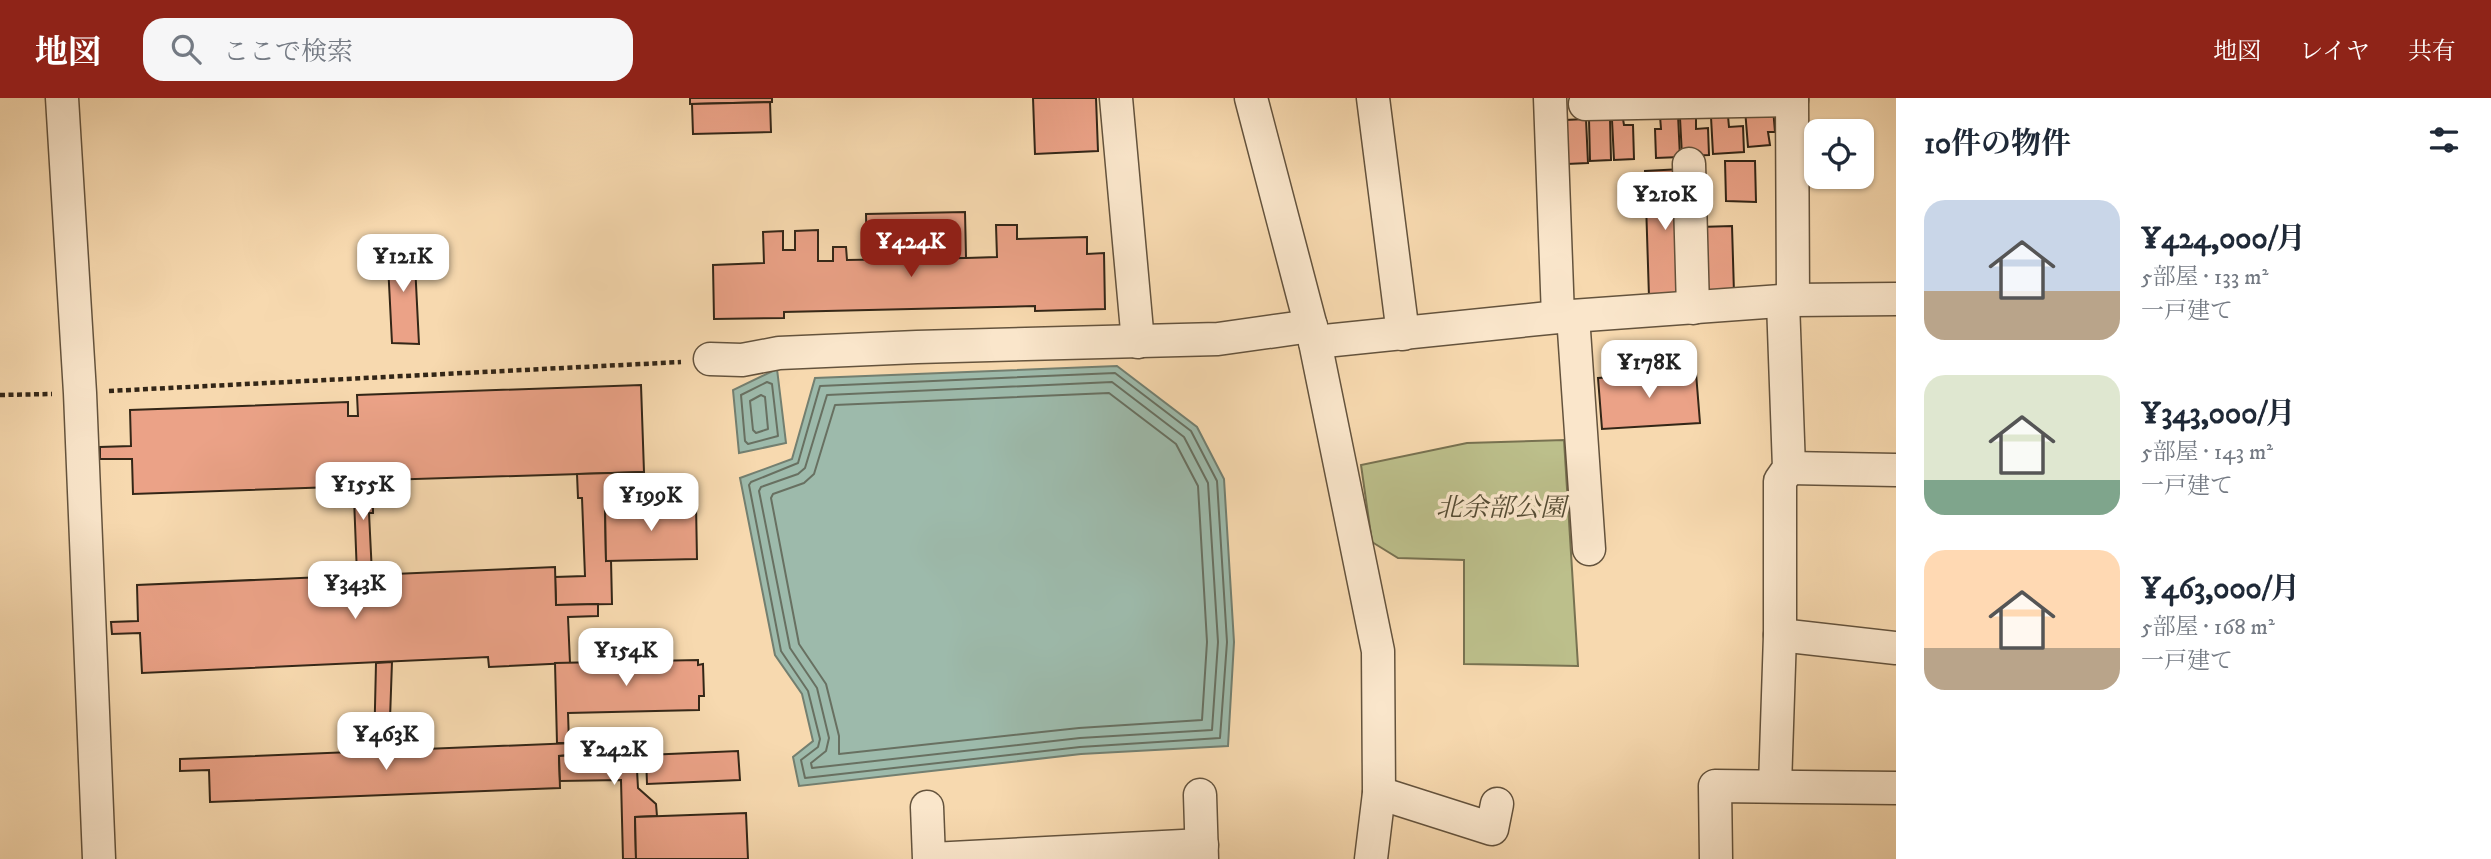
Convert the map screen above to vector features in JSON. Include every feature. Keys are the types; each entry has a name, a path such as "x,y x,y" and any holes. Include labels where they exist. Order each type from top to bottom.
{"street":[{"path":"62,98 80,393 99,859"},
{"path":"1116,98 1138,342"},
{"path":"1251,98 1313,334 1378,651 1379,793 1371,859"},
{"path":"1373,98 1403,334"},
{"path":"1550,98 1566,316 1589,549"},
{"path":"1586,104 1792,99 1788,301 1789,468 1780,481 1780,635 1775,786"},
{"path":"1689,164 1693,308"},
{"path":"710,359 742,360 779,353 903,347 1138,342 1313,334 1403,334 1566,316 1788,301 1896,299"},
{"path":"1789,468 1896,470"},
{"path":"1780,635 1896,648"},
{"path":"1716,859 1715,786 1896,788"},
{"path":"1379,793 1492,829 1497,804"},
{"path":"927,807 930,859 1202,852 1200,795"}],"path":[{"path":"0,395 710,359"}],"green space":[{"name":"北余部公園","path":"1564,440 1578,666 1464,664 1464,560 1398,558 1372,542 1361,465 1467,443"}],"water":[{"path":"1117,366 1197,427 1224,479 1234,642 1228,746 1081,754 799,786 793,757 813,741 802,694 775,655 740,478 792,459 815,378"},
{"path":"777,369 786,443 739,453 733,390"}],"building":[{"path":"690,98 772,98 772,102 690,104"},
{"path":"1033,98 1096,98 1098,151 1035,154"},
{"path":"770,102 771,132 693,134 692,104"},
{"path":"1773,108 1775,132 1768,132 1770,145 1748,147 1745,109"},
{"path":"1678,115 1680,157 1656,158 1655,129 1661,129 1660,116"},
{"path":"1728,116 1729,127 1743,126 1744,152 1713,154 1711,117"},
{"path":"1696,117 1696,129 1708,128 1709,155 1682,156 1680,118"},
{"path":"1610,118 1611,160 1590,161 1589,119"},
{"path":"1586,119 1588,163 1567,164 1565,120"},
{"path":"1623,119 1624,125 1633,125 1634,159 1614,160 1612,120"},
{"path":"1725,161 1755,161 1756,202 1726,201"},
{"path":"1682,169 1685,294 1649,297 1645,171"},
{"path":"965,212 966,258 867,260 866,214"},
{"path":"996,225 1017,225 1017,239 1087,237 1087,254 1104,253 1105,309 1035,311 1035,306 784,312 784,318 714,319 713,265 764,263 763,232 783,231 783,250 795,250 795,231 818,230 818,261 833,261 833,247 846,247 847,260 966,258 997,257"},
{"path":"1732,226 1734,293 1703,293 1699,227"},
{"path":"387,244 414,244 419,344 392,343"},
{"path":"1685,368 1685,373 1696,373 1700,423 1602,429 1598,378 1649,375 1649,371"},
{"path":"641,385 644,472 384,480 384,472 353,472 353,480 333,481 334,487 133,494 132,459 100,459 100,447 131,446 130,410 348,402 348,416 358,416 357,395"},
{"path":"353,472 368,472 369,492 373,492 373,513 369,513 372,574 357,575"},
{"path":"644,472 646,494 634,494 634,506 605,506 606,561 611,560 612,604 556,605 555,577 585,576 582,498 578,498 577,474"},
{"path":"696,504 697,559 606,561 605,506"},
{"path":"555,567 556,605 598,604 598,616 568,617 570,663 489,667 488,657 142,673 140,633 112,634 111,622 138,621 137,585"},
{"path":"698,660 698,665 703,664 704,696 699,696 699,710 568,713 569,743 557,743 555,663"},
{"path":"392,662 390,719 394,719 394,740 391,741 390,750 374,751 376,663"},
{"path":"598,742 599,753 559,756 560,788 210,802 209,770 180,771 180,759"},
{"path":"738,751 740,780 647,784 646,755"},
{"path":"636,752 638,788 656,804 657,816 635,817 636,859 623,859 621,780 560,781 559,756"},
{"path":"746,813 748,859 636,859 635,817"}]}
